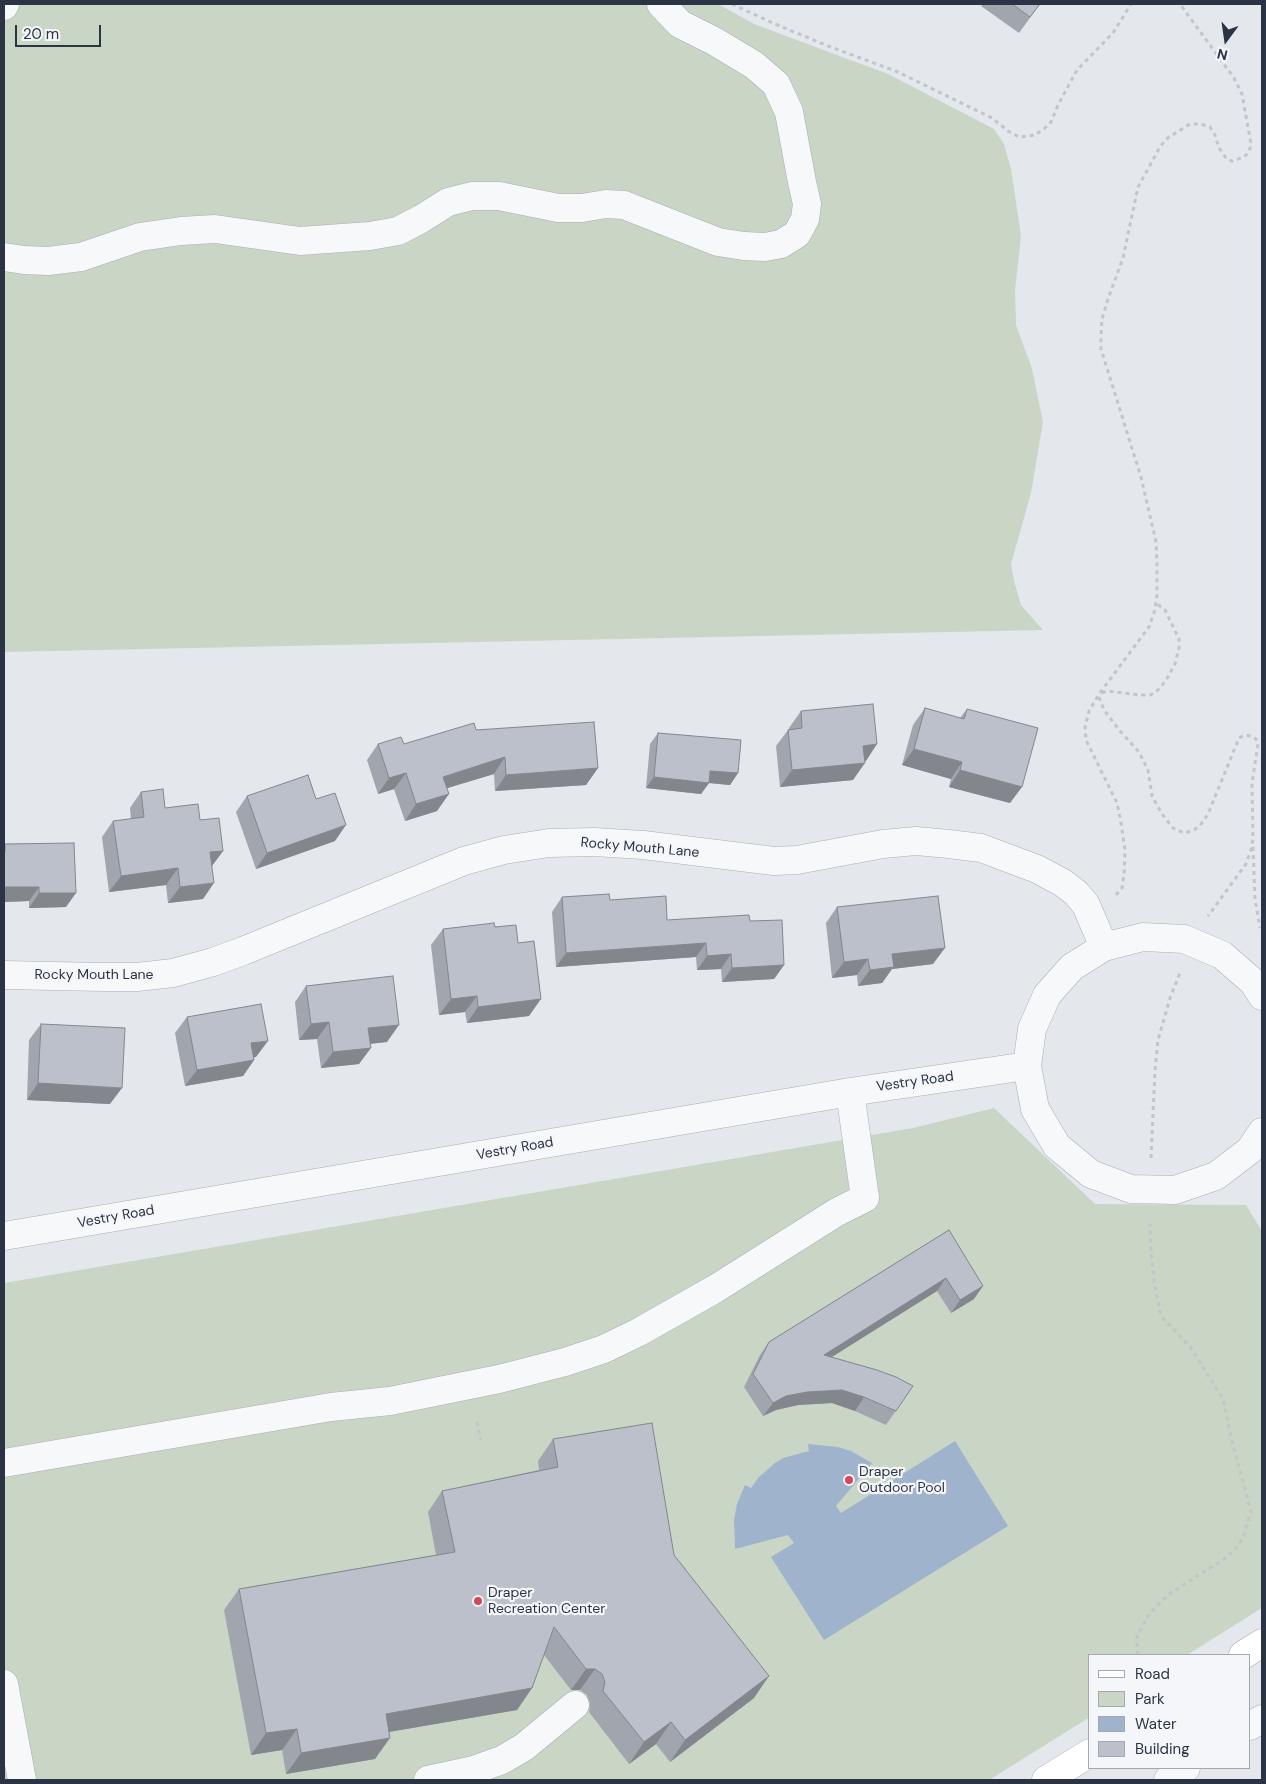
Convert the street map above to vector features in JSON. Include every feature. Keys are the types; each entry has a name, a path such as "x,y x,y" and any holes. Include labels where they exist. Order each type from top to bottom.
{"main road":[{"path":"1245,1654 1262,1643"},
{"path":"1046,1780 1088,1754"}],"street":[{"path":"4,257 48,262 81,257 140,238 180,231 215,229 300,241 370,236 398,231 448,202 472,196 499,196 558,208 582,208 606,204 624,205 718,242 744,246 781,244 797,234 805,219 807,204 789,112 776,84 754,65 714,41 680,24 661,4"},
{"name":"Rocky Mouth Lane","path":"4,974 137,977 173,973 244,951 464,861 504,850 540,845 594,842 643,845 774,861 797,860 883,844 916,842 981,848 1037,869 1076,892 1086,905 1104,947"},
{"path":"1258,1149 1216,1176 1175,1190 1131,1190 1091,1174 1057,1146 1035,1108 1027,1066 1032,1029 1047,995 1072,967 1104,947 1143,937 1184,939 1222,955 1259,981"},
{"name":"Vestry Road","path":"4,1236 850,1092 1027,1066"},
{"path":"4,1463 343,1405 390,1401 499,1379 565,1362 604,1349 715,1289 837,1212 865,1198 850,1092"},
{"path":"4,1684 22,1780"},
{"path":"428,1780 474,1770 502,1760 524,1747 575,1704"},
{"path":"1251,1725 1262,1719"},
{"path":"1168,1780 1184,1769"}],"path":[{"path":"732,4 775,24 898,72 992,118 1008,132 1019,137 1035,135 1051,122 1077,70 1113,33 1131,4"},
{"path":"1116,895 1122,888 1125,850 1118,803 1086,740 1085,727 1089,711 1099,694 1149,627 1156,603 1157,563 1153,528 1141,477 1101,349 1102,319 1123,258 1138,187 1166,139 1190,124 1201,124 1210,127 1215,134 1219,148 1226,158 1232,161 1244,157 1249,152 1251,144 1242,94 1234,78 1180,4"},
{"path":"1099,694 1107,691 1140,696 1150,695 1156,692 1165,682 1175,664 1179,639 1165,610 1156,603"},
{"path":"1099,694 1099,702 1104,710 1139,752 1148,770 1152,796 1162,814 1174,828 1184,833 1199,826 1208,814 1238,738 1245,735 1256,739 1258,744 1252,783 1253,839 1255,899 1260,928"},
{"path":"1208,916 1246,864 1253,839"},
{"path":"1151,1158 1158,1040 1170,998 1180,973"},
{"path":"1137,1654 1137,1636 1149,1614 1169,1594 1235,1550 1249,1525 1251,1512 1230,1437 1222,1399 1191,1348 1161,1316 1152,1262 1150,1224"},
{"path":"477,1422 481,1440"}],"green space":[{"path":"4,4 718,4 754,24 888,74 994,129 1004,144 1011,169 1021,236 1015,290 1016,325 1032,369 1043,422 1031,493 1011,564 1021,605 1043,630 4,652"},
{"path":"994,1108 1095,1204 1246,1205 1262,1231 1262,1608 1189,1654 1088,1654 1088,1718 989,1780 4,1780 4,1283 913,1128"}],"water":[{"path":"955,1441 1008,1526 824,1640 771,1557 794,1543 788,1535 735,1549 734,1520 737,1504 745,1485 751,1488 758,1478 783,1458 809,1451 808,1444 838,1447 851,1451 872,1463 836,1506 841,1513"}],"building":[{"path":"1012,4 1040,4 1030,17"},
{"path":"873,704 877,744 863,746 865,763 792,770 788,730 802,728 801,711"},
{"path":"925,708 964,719 967,709 1038,728 1022,787 960,770 962,762 914,749"},
{"path":"594,722 598,768 506,775 505,757 443,777 449,794 416,804 406,773 389,778 378,744 401,737 404,744 474,723 476,730"},
{"path":"658,733 741,740 738,773 710,771 709,783 654,777"},
{"path":"308,775 316,799 335,793 346,825 267,853 247,796"},
{"path":"163,789 165,808 198,804 200,820 219,818 223,851 210,852 214,883 180,887 178,868 121,876 113,821 144,817 141,792"},
{"path":"74,843 76,893 39,893 39,887 4,887 5,844"},
{"path":"609,894 610,900 666,896 667,920 749,915 750,921 782,920 784,965 732,968 731,954 707,956 706,943 566,953 562,897"},
{"path":"938,896 945,948 892,954 894,967 870,970 868,959 844,962 837,907"},
{"path":"494,923 495,927 516,925 518,943 534,941 541,999 478,1007 477,996 451,999 443,929"},
{"path":"393,976 399,1025 368,1028 371,1048 333,1052 329,1022 311,1024 306,986"},
{"path":"261,1004 268,1041 251,1043 254,1060 197,1070 187,1017"},
{"path":"41,1024 125,1028 122,1088 38,1083"},
{"path":"949,1230 983,1286 960,1300 946,1278 824,1355 877,1370 913,1386 896,1411 842,1390 807,1392 786,1396 773,1403 753,1374 769,1342"},
{"name":"Draper Recreation Center","path":"652,1423 674,1555 769,1676 685,1740 671,1722 644,1742 603,1691 605,1682 602,1674 595,1669 586,1669 554,1627 532,1688 386,1714 390,1738 301,1753 297,1729 266,1733 239,1589 455,1552 442,1491 558,1467 553,1439"}],"place":[{"name":"Draper Outdoor Pool","path":"849,1480"},
{"name":"Draper Recreation Center","path":"478,1601"}]}
